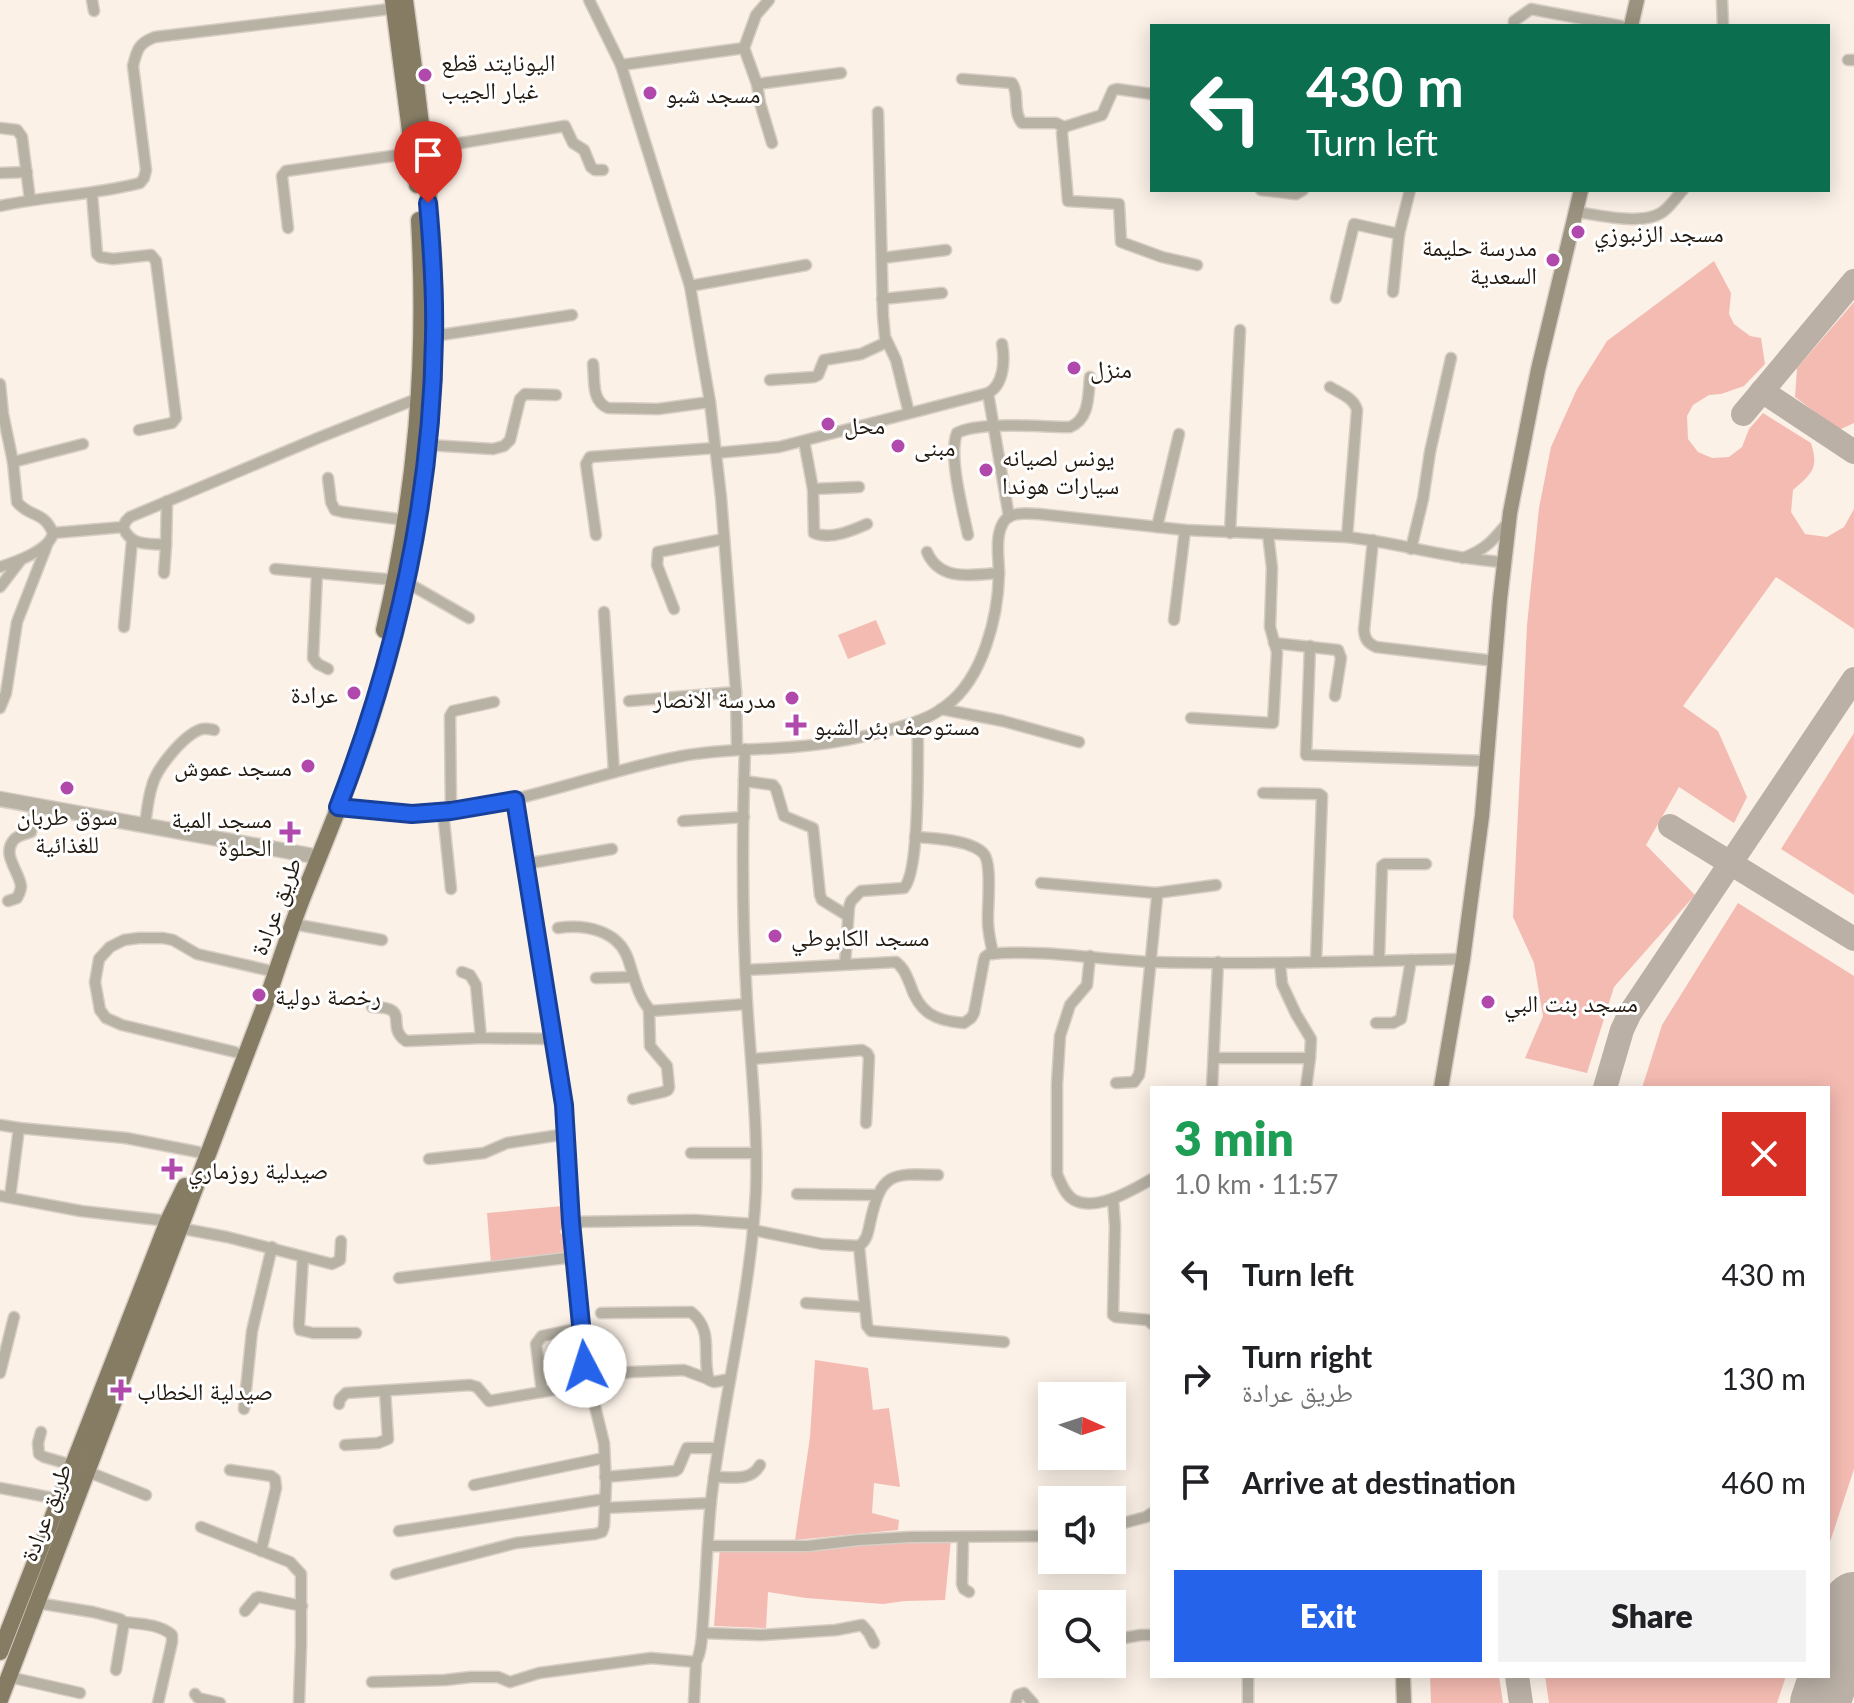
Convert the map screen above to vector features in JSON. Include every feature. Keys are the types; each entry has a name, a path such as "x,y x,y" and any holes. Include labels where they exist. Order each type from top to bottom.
{"main road":[{"path":"1631,24 1637,0"},
{"name":"طريق عرادة","path":"400,4 433,257 434,336 428,445 421,502 401,581"},
{"name":"طريق عرادة","path":"174,1225 182,1194 235,1052 369,724 393,639 419,398 422,323 418,151"},
{"path":"1441,1086 1463,959 1482,816 1509,520 1538,370 1581,192"},
{"name":"طريق عرادة","path":"0,1700 37,1603 57,1524 174,1225 266,1002 315,856"},
{"path":"0,1652 57,1524"},
{"path":"1403,1678 1404,1703"}],"street":[{"path":"589,0 621,65 690,286 716,450 744,781 747,1004 756,1153 753,1227 717,1448 694,1703"},
{"path":"769,0 756,15 744,48 772,143"},
{"path":"1722,0 1723,24"},
{"path":"0,206 92,194 140,183 146,170 133,66 136,52 145,41 155,37 400,4"},
{"path":"1514,24 1531,4 1613,24"},
{"path":"621,65 744,48"},
{"path":"757,84 841,73"},
{"path":"962,79 1012,83 1017,114 1022,123 1056,123 1064,127 1102,115 1113,90 1150,94"},
{"path":"878,112 884,331 896,360 909,413"},
{"path":"288,228 282,176 286,171 564,126 573,143 584,150 591,167 603,170"},
{"path":"1064,127 1068,201 1119,204 1121,242 1162,257 1197,265"},
{"path":"0,128 12,128 22,137 30,200"},
{"path":"0,173 27,172"},
{"path":"1278,192 1300,192"},
{"path":"1393,292 1399,234 1410,192"},
{"path":"1576,212 1650,218 1665,210 1681,192"},
{"path":"92,194 97,254 113,259 151,255 156,261 176,418 172,423 139,430"},
{"path":"1336,298 1354,224 1399,234"},
{"path":"882,258 946,250"},
{"path":"690,286 806,265"},
{"path":"882,299 942,293"},
{"path":"434,336 572,315"},
{"path":"1230,533 1240,330"},
{"path":"770,380 814,377 818,375 824,360 861,354 887,342"},
{"path":"596,535 587,469 587,459 590,457 779,447 988,393 997,385 1003,364 1002,344"},
{"path":"1411,549 1451,358"},
{"path":"593,364 596,397 608,408 658,409 710,402"},
{"path":"968,535 953,442 957,433 995,426 1070,427 1085,414 1090,377"},
{"path":"0,384 17,502 21,508 41,516 53,533 52,541 47,545 21,560 0,567"},
{"path":"1330,387 1357,406 1347,537"},
{"path":"988,393 1009,517"},
{"path":"428,445 493,449 504,446 510,440 520,399 525,394 556,395"},
{"path":"123,527 130,517 419,398"},
{"path":"1157,527 1179,434"},
{"path":"804,441 813,489 813,530 816,535 845,533 867,524"},
{"path":"13,462 83,444"},
{"path":"328,478 335,510 406,520"},
{"path":"813,489 859,487"},
{"path":"164,573 167,501"},
{"path":"334,806 402,814 447,812 515,800 681,756 847,740 918,721 941,709 961,693 981,657 995,612 1000,533 1003,523 1016,514 1185,530 1347,537 1461,558 1504,562"},
{"path":"1461,558 1485,548 1509,520"},
{"path":"53,533 123,527"},
{"path":"123,527 132,541 166,545"},
{"path":"1174,620 1185,530"},
{"path":"1191,718 1273,723 1277,652 1270,627 1272,568 1268,534"},
{"path":"674,609 657,565 658,552 724,539"},
{"path":"1373,540 1364,630 1369,643 1376,647 1495,661"},
{"path":"124,627 132,541"},
{"path":"0,708 6,693 17,622 47,545"},
{"path":"927,552 936,568 947,572 970,575 999,573"},
{"path":"0,587 21,560"},
{"path":"275,569 401,581 469,618"},
{"path":"317,573 313,658 328,669"},
{"path":"604,612 614,772"},
{"path":"1274,643 1338,650 1335,696"},
{"path":"1310,646 1306,755 1486,761"},
{"path":"629,701 736,692"},
{"path":"451,889 447,812 451,713 494,702"},
{"path":"941,709 1003,721 1079,742"},
{"path":"845,964 851,901 861,891 904,888 908,885 915,837 918,721"},
{"path":"145,824 151,787 164,763 200,729 214,730"},
{"path":"744,781 773,785 784,816 813,828 820,895 822,900 848,916"},
{"path":"1263,793 1312,793 1322,796 1316,961"},
{"path":"0,799 315,856"},
{"path":"396,1574 516,1543 602,1532 604,1458 600,1428 587,1381 571,1222 564,1105 515,800"},
{"path":"8,901 17,898 21,885 10,858 11,843 31,832 36,805"},
{"path":"683,821 744,817"},
{"path":"915,837 963,844 979,849 986,856 988,925 993,954"},
{"path":"525,864 612,849"},
{"path":"1379,960 1382,866 1426,864"},
{"path":"1041,883 1156,893 1216,885"},
{"path":"1116,1083 1134,1082 1139,1075 1156,893"},
{"path":"293,924 382,940"},
{"path":"558,928 594,929 615,939 626,953 633,977 649,1010 650,1046 667,1066 669,1087 663,1092 633,1099"},
{"path":"235,1052 122,1025 106,1018 100,1010 95,989 99,959 110,947 124,940 156,937 173,940 197,954 267,970"},
{"path":"746,970 892,962 900,964 922,1010 933,1016 964,1023 974,1013 985,957 993,954 1280,963 1463,959"},
{"path":"1090,956 1087,985 1070,1005 1060,1036 1057,1174 1072,1200 1082,1202 1113,1199 1150,1180"},
{"path":"1376,1023 1393,1023 1401,1019 1411,960"},
{"path":"1212,1086 1218,962"},
{"path":"1280,963 1282,984 1311,1039 1306,1086"},
{"path":"462,972 470,975 476,985 481,1038"},
{"path":"596,978 633,977"},
{"path":"649,1010 747,1004"},
{"path":"372,1007 389,1007 393,1010 397,1032 406,1041 554,1039"},
{"path":"752,1059 862,1050 869,1057 866,1123"},
{"path":"1214,1058 1310,1058"},
{"path":"0,1125 126,1138 198,1152"},
{"path":"19,1128 5,1197 174,1225 332,1264 341,1256 341,1241"},
{"path":"429,1159 484,1153 507,1143 566,1134"},
{"path":"691,1153 756,1153"},
{"path":"571,1222 695,1220 753,1227 822,1244 859,1246 866,1239 878,1195 887,1182 899,1175 938,1175"},
{"path":"797,1194 878,1195"},
{"path":"1113,1199 1113,1315 1150,1322"},
{"path":"859,1246 867,1326 874,1333 1004,1342"},
{"path":"244,1409 252,1331 272,1247"},
{"path":"303,1257 300,1330 356,1333"},
{"path":"399,1278 574,1257"},
{"path":"806,1303 864,1307"},
{"path":"601,1313 691,1312 698,1317 706,1333 708,1379"},
{"path":"0,1373 14,1317"},
{"path":"542,1392 538,1339 581,1328"},
{"path":"339,1404 346,1393 470,1385 477,1387 489,1401 631,1372 684,1370 714,1382 730,1379"},
{"path":"345,1445 378,1443 388,1439 385,1391"},
{"path":"41,1432 39,1454 146,1495"},
{"path":"605,1477 675,1471 687,1448 717,1448"},
{"path":"474,1485 604,1458"},
{"path":"714,1477 749,1476 760,1465"},
{"path":"230,1470 275,1479 276,1488 261,1551"},
{"path":"0,1488 66,1501"},
{"path":"399,1531 605,1504 711,1503"},
{"path":"1126,1522 1150,1514"},
{"path":"201,1527 290,1562 301,1574 299,1703"},
{"path":"708,1546 808,1546 885,1539 1038,1536"},
{"path":"963,1537 962,1584 969,1592"},
{"path":"245,1611 259,1597 302,1606"},
{"path":"37,1603 162,1628 172,1635 158,1703"},
{"path":"116,1670 124,1622"},
{"path":"702,1633 761,1635 836,1630 862,1625 874,1643"},
{"path":"1126,1638 1150,1635"},
{"path":"372,1682 498,1677 510,1682 539,1673 651,1658 696,1662"},
{"path":"9,1677 80,1693"},
{"path":"1248,1678 1248,1703"},
{"path":"1016,1703 1018,1695 1024,1693 1033,1703"},
{"path":"195,1694 198,1698 220,1703"}],"shaded area":[{"path":"1714,261 1731,293 1729,314 1734,324 1750,336 1761,338 1765,364 1744,386 1709,395 1693,405 1687,416 1688,439 1698,452 1712,458 1729,457 1742,447 1749,429 1763,413 1811,443 1814,465 1809,475 1793,490 1791,512 1805,534 1827,537 1844,527 1854,509 1854,629 1776,577 1683,706 1718,731 1747,797 1734,823 1679,787 1646,845 1695,895 1614,987 1587,1073 1525,1058 1543,1016 1534,963 1513,917 1527,625 1539,508 1551,447 1577,389 1607,341"},
{"path":"1854,302 1854,423 1839,430 1795,397 1797,368"},
{"path":"876,620 886,644 848,659 838,635"},
{"path":"1854,733 1854,895 1781,849"},
{"path":"1738,903 1854,976 1854,1469 1830,1542 1830,1086 1643,1086 1662,1025"},
{"path":"563,1206 565,1224 560,1231 566,1235 568,1254 491,1264 487,1213"},
{"path":"815,1360 868,1368 873,1410 889,1408 900,1487 874,1483 872,1513 899,1520 898,1530 795,1540 810,1437"},
{"path":"951,1540 945,1600 883,1604 768,1592 766,1628 714,1626 720,1546 842,1547"},
{"path":"1430,1678 1499,1678 1503,1703 1431,1703"},
{"path":"1545,1678 1785,1678 1777,1703 1549,1703"}],"taxiway":[{"path":"1743,414 1854,281"},
{"path":"1762,391 1854,452"},
{"path":"1606,1086 1630,1013 1854,679"},
{"path":"1670,826 1854,939"},
{"path":"1517,1678 1521,1703"}],"runway":[{"path":"1830,1673 1854,1602"},
{"path":"1820,1703 1828,1678"}],"place":[{"name":"اليونايتد قطع غيار الجيب","path":"425,75"},
{"name":"مسجد شبو","path":"650,93"},
{"name":"مسجد الزنبوزي","path":"1578,232"},
{"name":"مدرسة حليمة السعدية","path":"1553,260"},
{"name":"منزل","path":"1074,368"},
{"name":"محل","path":"828,424"},
{"name":"مبنى","path":"898,446"},
{"name":"يونس لصيانه سيارات هوندا","path":"986,470"},
{"name":"عرادة","path":"354,693"},
{"name":"مدرسة الانصار","path":"792,698"},
{"name":"مستوصف بئر الشبو","path":"796,725"},
{"name":"مسجد عموش","path":"308,766"},
{"name":"سوق طربان للغذائية","path":"67,788"},
{"name":"مسجد المية الحلوة","path":"290,832"},
{"name":"مسجد الكابوطي","path":"775,936"},
{"name":"رخصة دولية","path":"259,995"},
{"name":"مسجد بنت البي","path":"1488,1002"},
{"name":"صيدلية روزماري","path":"172,1169"},
{"name":"صيدلية الخطاب","path":"121,1390"}],"route":[{"path":"428,203 433,257 434,336 428,445 421,502 393,639 369,724 338,807 412,814 515,800 564,1105 571,1222 585,1366"}]}
